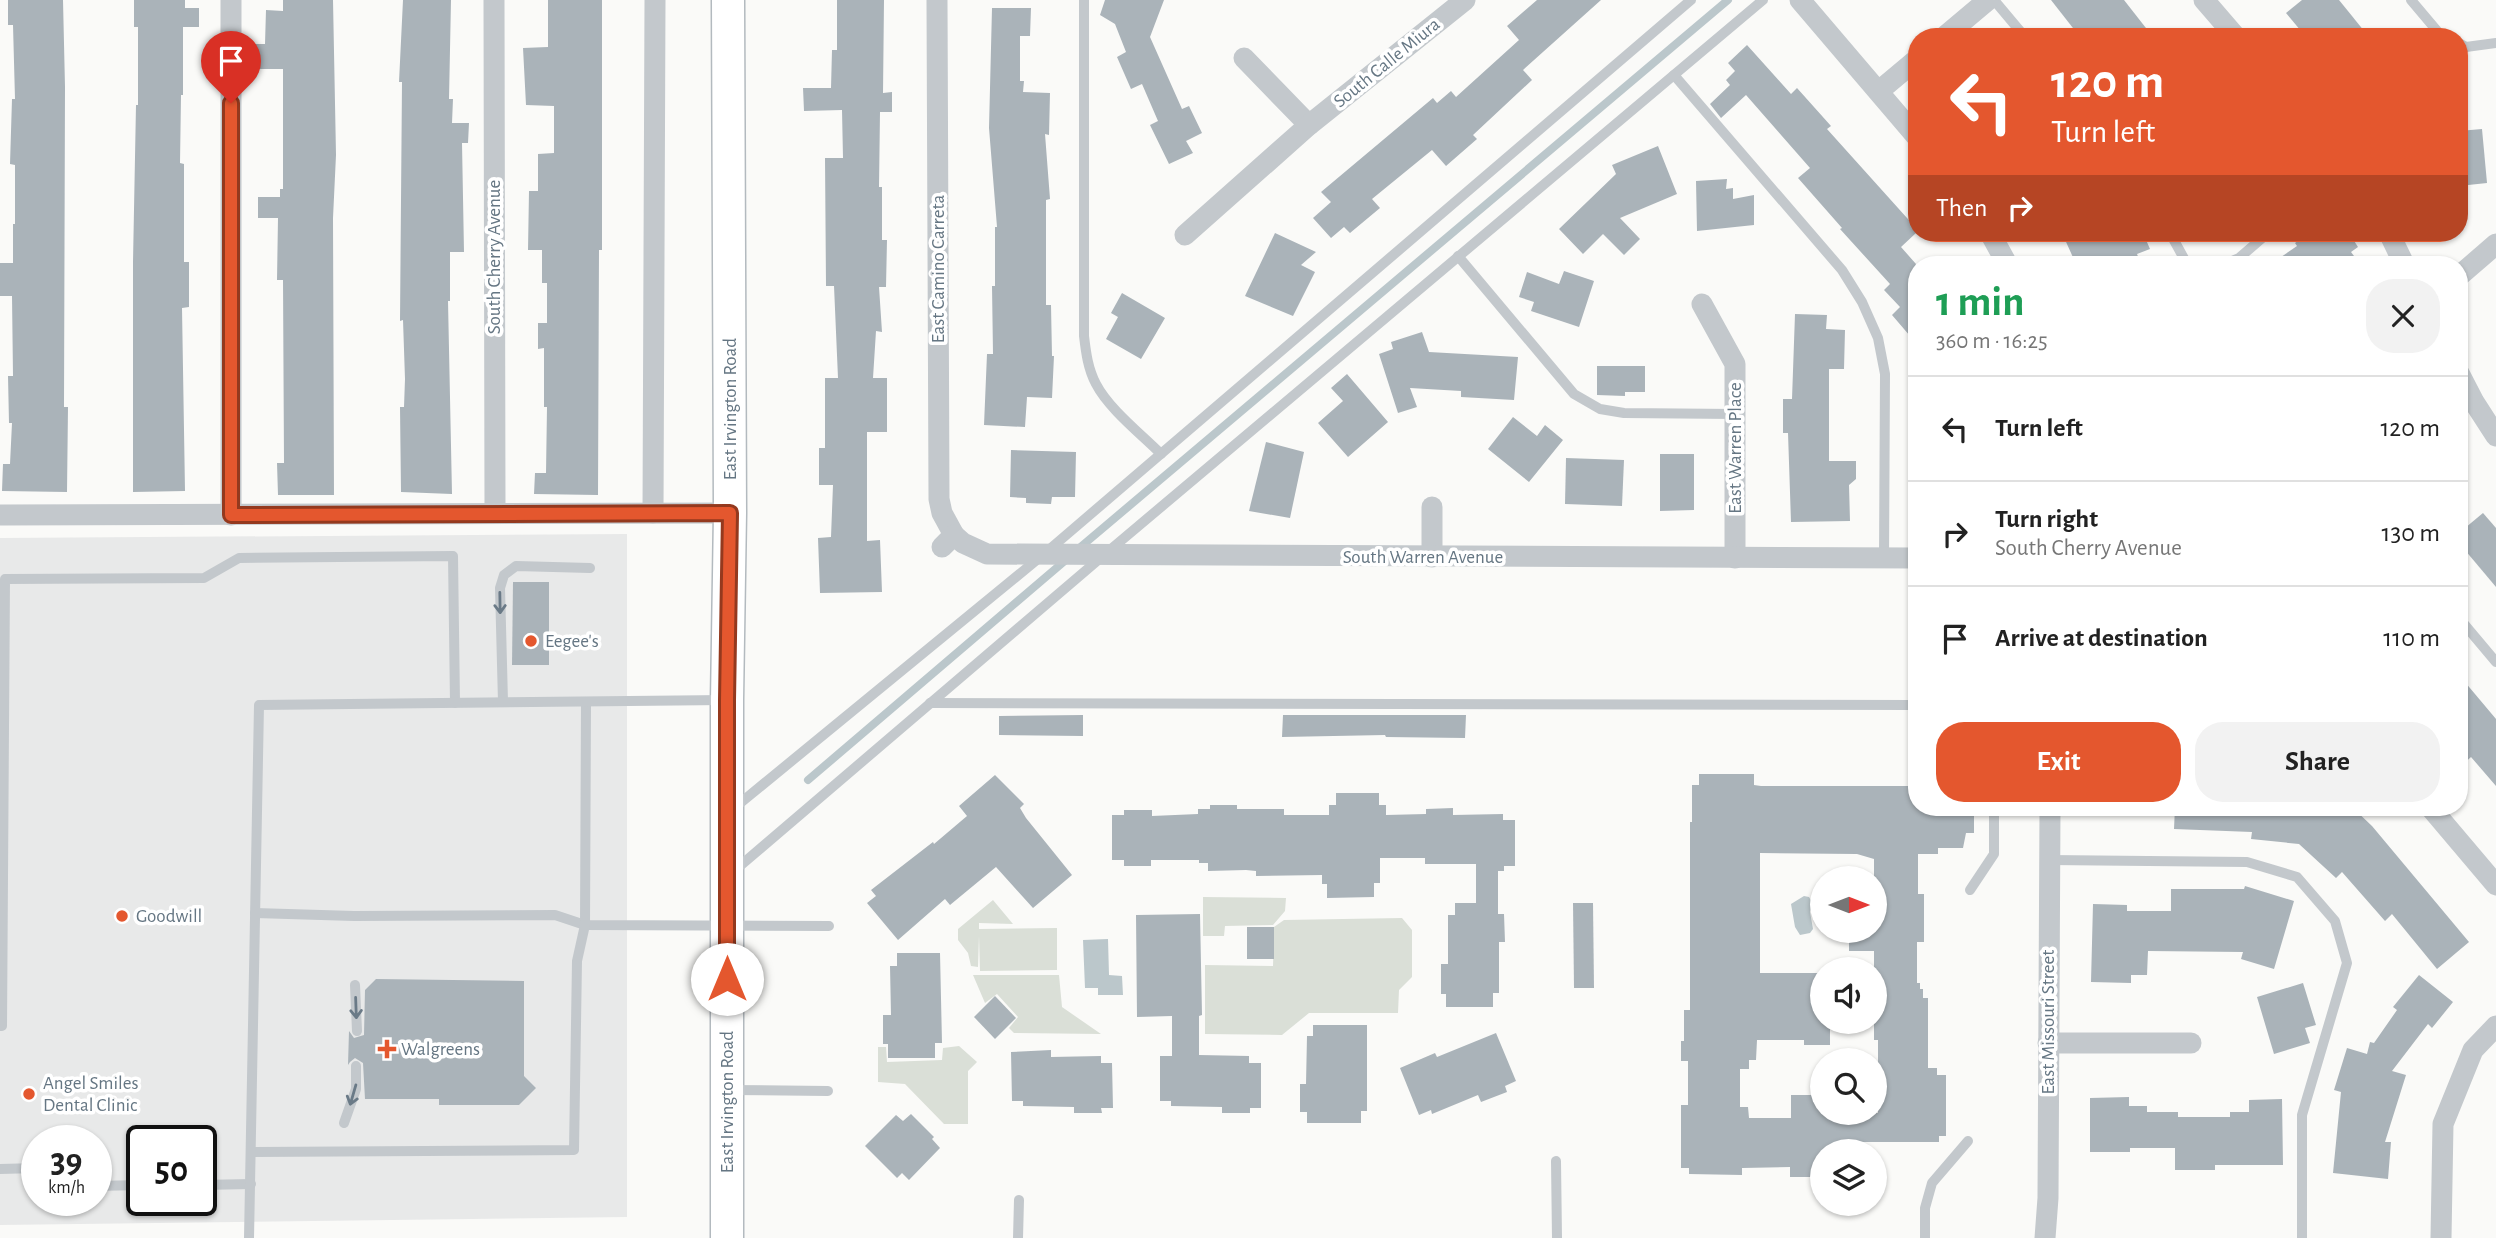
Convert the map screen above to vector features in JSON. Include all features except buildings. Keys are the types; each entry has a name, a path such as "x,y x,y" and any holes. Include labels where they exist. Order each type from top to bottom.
{"main road":[{"name":"East Irvington Road","path":"727,1238 727,700 730,513 728,0"}],"street":[{"path":"231,0 231,515"},
{"name":"South Cherry Avenue","path":"494,0 495,513"},
{"path":"653,513 655,0"},
{"name":"East Camino Carreta","path":"937,0 939,499 948,541"},
{"name":"South Calle Miura","path":"1185,235 1309,125 1465,0"},
{"path":"1800,0 1908,126"},
{"path":"1955,28 1988,0"},
{"path":"2204,0 2228,28"},
{"path":"1244,58 1309,125"},
{"path":"1879,91 1908,67"},
{"path":"2468,268 2496,244"},
{"name":"East Warren Place","path":"1702,304 1735,365 1735,558"},
{"path":"2468,392 2496,436"},
{"path":"1432,507 1432,557"},
{"path":"0,515 730,513"},
{"name":"South Warren Avenue","path":"948,541 963,543 987,554 1908,558"},
{"name":"East Missouri Street","path":"2045,1238 2048,1198 2050,816"},
{"path":"2438,816 2496,885"},
{"path":"2441,1238 2443,1124 2473,1050 2496,1026"},
{"path":"2048,1043 2191,1043"}],"lane":[{"path":"1084,0 1084,336 1088,366 1097,386 1110,402 1161,454"},
{"path":"728,813 1044,554 1691,0"},
{"path":"727,876 1763,0"},
{"path":"1994,0 2017,28"},
{"path":"2411,0 2435,28"},
{"path":"2468,47 2496,43"},
{"path":"1674,75 1842,270 1863,302 1878,338 1885,374 1884,558"},
{"path":"2241,256 2258,242"},
{"path":"1458,256 1574,394 1600,409 1624,413 1735,414"},
{"path":"0,1026 5,579 204,578 239,558 453,556 455,703"},
{"path":"503,702 500,588 504,575 516,566 590,568"},
{"path":"2468,629 2496,662"},
{"path":"249,1238 259,705 727,700"},
{"path":"251,1152 574,1150 577,961 584,925 586,702"},
{"path":"930,703 1908,705"},
{"path":"1970,890 1994,854 1994,816"},
{"path":"2049,860 2247,862 2297,877 2335,921 2347,963 2302,1115 2302,1238"},
{"path":"255,913 354,916 555,915 584,925 829,926"},
{"path":"355,985 357,1031"},
{"path":"344,1124 356,1088 356,1066"},
{"path":"727,1090 828,1091"},
{"path":"1926,1238 1925,1208 1933,1183 1968,1141"},
{"path":"1556,1161 1557,1238"},
{"path":"0,1169 21,1168"},
{"path":"217,1185 251,1184"},
{"path":"1018,1238 1019,1200"}],"shaded area":[{"path":"627,534 627,1217 0,1225 0,538"},
{"path":"1804,896 1809,897 1810,933 1800,935 1795,927 1791,904"},
{"path":"1203,897 1286,898 1285,911 1273,925 1225,926 1224,936 1203,936"},
{"path":"993,900 1013,924 979,923 979,929 1057,928 1057,970 980,971 979,936 978,967 971,966 968,953 958,940 958,929"},
{"path":"1402,918 1412,930 1412,977 1399,990 1398,1013 1309,1013 1282,1035 1205,1034 1205,965 1273,966 1274,927 1284,920"},
{"path":"1108,939 1109,975 1122,976 1123,995 1098,995 1098,988 1085,988 1083,940"},
{"path":"973,975 1059,975 1062,1007 1101,1034 1014,1033 1009,1028 1018,1017 997,994 985,1003"},
{"path":"959,1046 977,1062 968,1071 968,1124 944,1124 905,1084 878,1082 878,1047 886,1047 887,1062 942,1060 943,1048"}],"waterway":[{"path":"1077,550 1728,0"},
{"path":"808,780 1067,559"}],"place":[{"name":"Eegee's","path":"531,641"},
{"name":"Goodwill","path":"122,916"},
{"name":"Walgreens","path":"387,1049"},
{"name":"Angel Smiles Dental Clinic","path":"29,1094"}],"route":[{"path":"231,103 231,515 730,513 727,979"}]}
